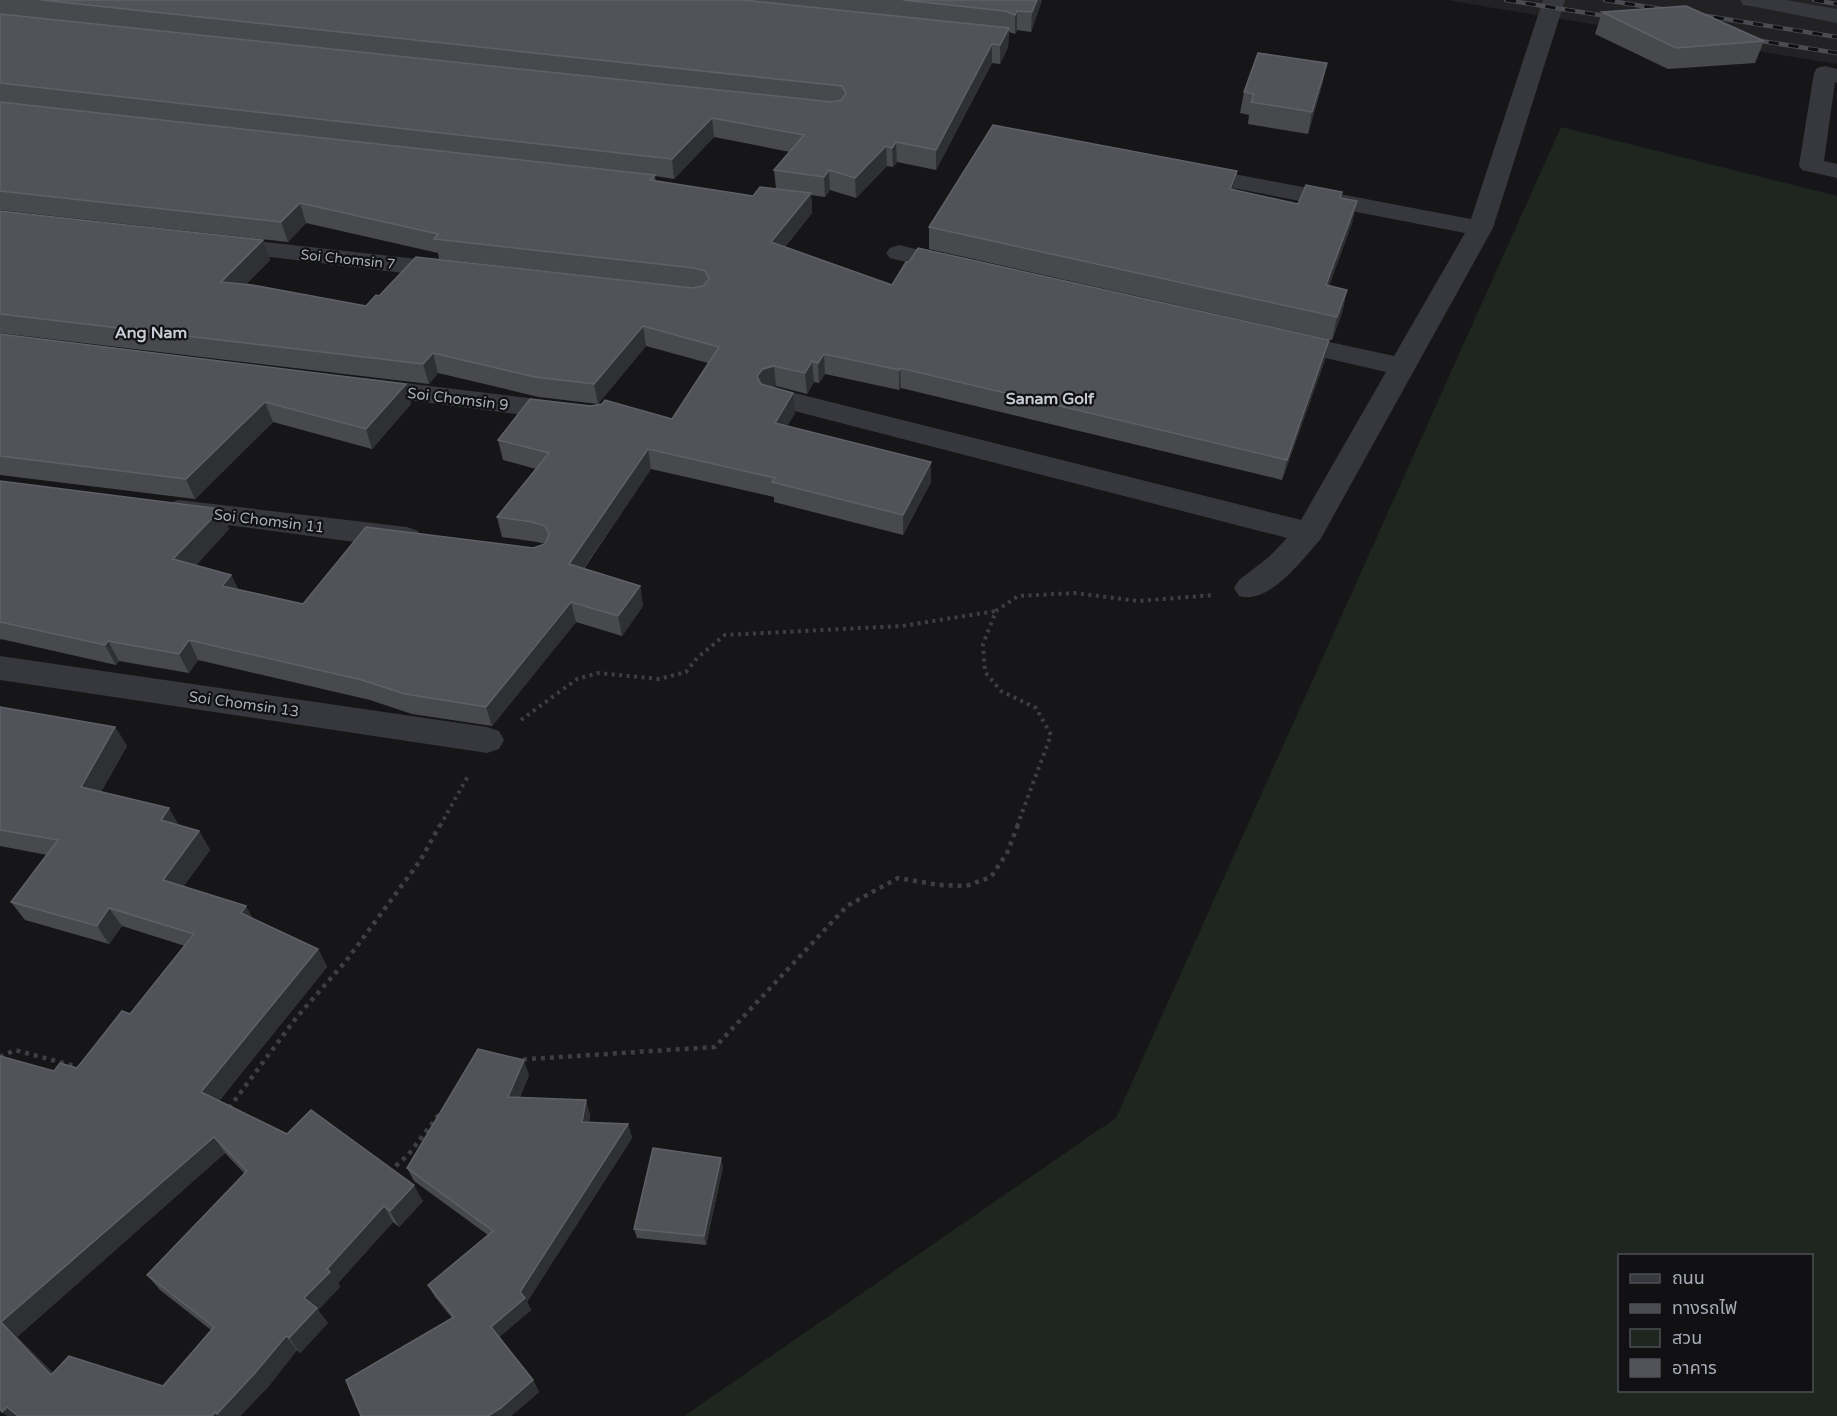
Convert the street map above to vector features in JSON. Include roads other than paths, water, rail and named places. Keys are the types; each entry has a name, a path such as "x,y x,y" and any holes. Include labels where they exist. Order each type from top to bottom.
{"street":[{"path":"1250,588 1281,564 1309,533 1480,228 1554,0"},
{"path":"1751,0 1837,15"},
{"path":"1837,76 1825,73 1811,165 1837,171"},
{"path":"1165,168 1480,228"},
{"name":"Soi Chomsin 7","path":"201,243 472,273"},
{"path":"899,253 979,271"},
{"path":"1265,336 1403,367"},
{"name":"Soi Chomsin 9","path":"333,383 595,415"},
{"path":"775,397 1309,533"},
{"name":"Soi Chomsin 11","path":"152,506 432,542"},
{"name":"Soi Chomsin 13","path":"0,668 487,740"}],"railway":[{"path":"1506,0 1618,18"},
{"path":"1605,0 1673,11"},
{"path":"1814,0 1837,4"},
{"path":"1694,14 1837,37"},
{"path":"1749,39 1837,53"}],"district":[{"name":"Ang Nam","path":"151,332"},
{"name":"Sanam Golf","path":"1050,398"}]}
